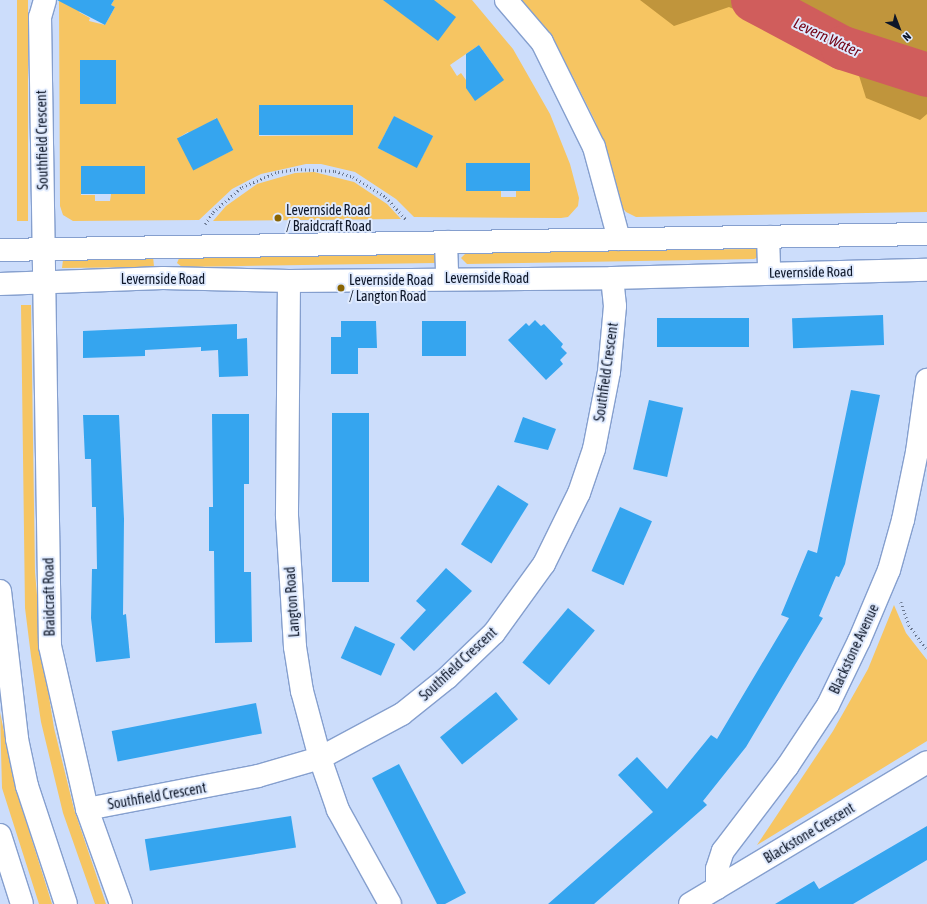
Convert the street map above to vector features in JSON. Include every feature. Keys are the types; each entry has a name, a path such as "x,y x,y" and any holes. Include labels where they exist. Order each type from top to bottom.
{"street":[{"name":"Southfield Crescent","path":"44,280 40,17 45,0"},
{"path":"506,0 542,42 594,147 619,239"},
{"path":"0,250 164,245 927,234"},
{"path":"768,237 769,272"},
{"path":"446,242 447,278"},
{"path":"163,278 164,245"},
{"name":"Levernside Road","path":"0,284 44,280 163,278 289,281 447,278 612,278 769,272 927,274"},
{"name":"Southfield Crescent","path":"87,809 258,776 320,758 402,714 448,678 494,633 544,564 579,493 594,449 609,372 615,306 612,278"},
{"name":"Braidcraft Road","path":"44,280 50,646 87,809 121,904"},
{"name":"Langton Road","path":"289,281 290,583 302,691 320,758 338,810 390,904"},
{"name":"Blackstone Avenue","path":"717,888 717,869 723,851 787,767 828,705 859,641 889,570 916,460 927,380"},
{"path":"0,591 17,740 27,786 66,904"},
{"name":"Blackstone Crescent","path":"690,904 927,762"},
{"path":"0,835 22,904"}],"path":[{"path":"201,228 213,212 242,187 278,172 303,169 335,171 370,186 400,210 411,226"},
{"path":"889,570 909,625 927,650"}],"shaded area":[{"path":"17,0 28,0 28,221 17,221"},
{"path":"59,0 85,0 79,12 90,18 89,21 105,25 115,7 111,5 114,0 472,0 513,49 550,114 570,164 579,198 578,206 568,217 561,218 414,217 396,199 355,172 321,164 306,164 261,174 232,189 199,220 73,221 63,215 60,206","holes":["479,45 492,63 466,80 461,73 457,76 450,65","80,60 111,90 116,91 116,103 81,104","259,106 279,106 353,135 259,136","394,116 419,134 421,130 433,136 417,167 378,148","216,118 233,150 194,169 178,138 188,132 191,136","466,163 529,163 529,190 516,190 516,197 501,197 501,190 466,191","81,167 145,167 145,194 111,194 110,201 95,201 95,195 81,195"]},
{"path":"522,0 927,0 927,212 636,217 626,212 621,206 596,123 572,75"},
{"path":"640,0 927,0 927,114 920,120 866,98 855,63 729,7 674,26"},
{"path":"314,172 354,182 387,204 401,219 213,221 226,206 257,184 295,173"},
{"path":"756,249 759,257 754,259 467,264 461,258 467,252"},
{"path":"435,253 438,262 435,263 182,267 177,263 180,256"},
{"path":"153,256 154,267 62,268 63,260 72,258"},
{"path":"21,305 31,305 35,572 42,653 54,728 74,809 106,904 95,904 63,813 41,722 31,656 25,608"},
{"path":"894,605 906,633 927,660 927,741 757,845 833,731 868,669"},
{"path":"0,712 15,786 52,904 39,904 2,788"}],"building":[{"path":"57,0 114,0 111,5 115,7 105,25"},
{"path":"383,0 434,0 456,17 438,41"},
{"path":"479,45 504,80 475,101 466,88 466,54"},
{"path":"80,60 116,60 116,104 80,104"},
{"path":"259,105 353,105 353,135 259,135"},
{"path":"394,116 433,136 417,168 378,148"},
{"path":"217,118 233,150 193,171 177,138"},
{"path":"466,163 530,163 530,191 466,191"},
{"path":"81,166 145,166 145,194 81,194"},
{"path":"883,315 884,345 793,348 792,318"},
{"path":"657,318 749,318 749,347 657,347"},
{"path":"535,320 541,326 544,324 563,344 561,347 567,353 560,360 563,364 546,380 508,340 526,323 529,326"},
{"path":"341,321 376,321 377,348 358,348 358,374 331,374 331,337 341,337"},
{"path":"422,321 466,321 466,356 422,356"},
{"path":"237,324 237,339 247,338 248,376 219,377 218,350 201,351 201,347 145,350 145,356 83,358 83,331"},
{"path":"851,390 880,395 845,564 839,577 836,576 819,616 823,618 746,747 703,801 707,805 594,904 548,904 653,812 618,775 637,757 667,789 711,735 717,739 789,618 781,615 808,550 817,553"},
{"path":"649,400 683,408 667,477 633,469"},
{"path":"332,413 369,413 369,582 332,582"},
{"path":"212,414 249,414 249,484 244,484 244,572 251,572 252,642 215,643 214,551 209,551 209,507 213,507"},
{"path":"83,415 119,415 124,519 123,615 126,614 130,658 96,662 91,618 92,569 97,569 96,507 92,507 91,459 85,459"},
{"path":"523,417 556,429 548,450 514,442"},
{"path":"498,485 529,504 491,563 461,544"},
{"path":"620,507 652,521 624,585 592,571"},
{"path":"446,568 472,591 414,651 400,638 426,610 416,601"},
{"path":"568,608 595,630 549,685 522,662"},
{"path":"355,626 395,644 381,676 341,658"},
{"path":"496,692 518,719 462,765 440,737"},
{"path":"256,703 262,733 118,761 112,731"},
{"path":"399,764 466,893 445,904 437,904 372,778"},
{"path":"291,816 296,848 150,871 145,839"},
{"path":"927,826 927,860 853,904 775,904 814,881 819,889"}],"waterway":[{"name":"Levern Water","path":"753,0 843,48 927,75"}],"place":[{"name":"Levernside Road / Braidcraft Road","path":"278,218"},
{"name":"Levernside Road / Langton Road","path":"341,288"}]}
